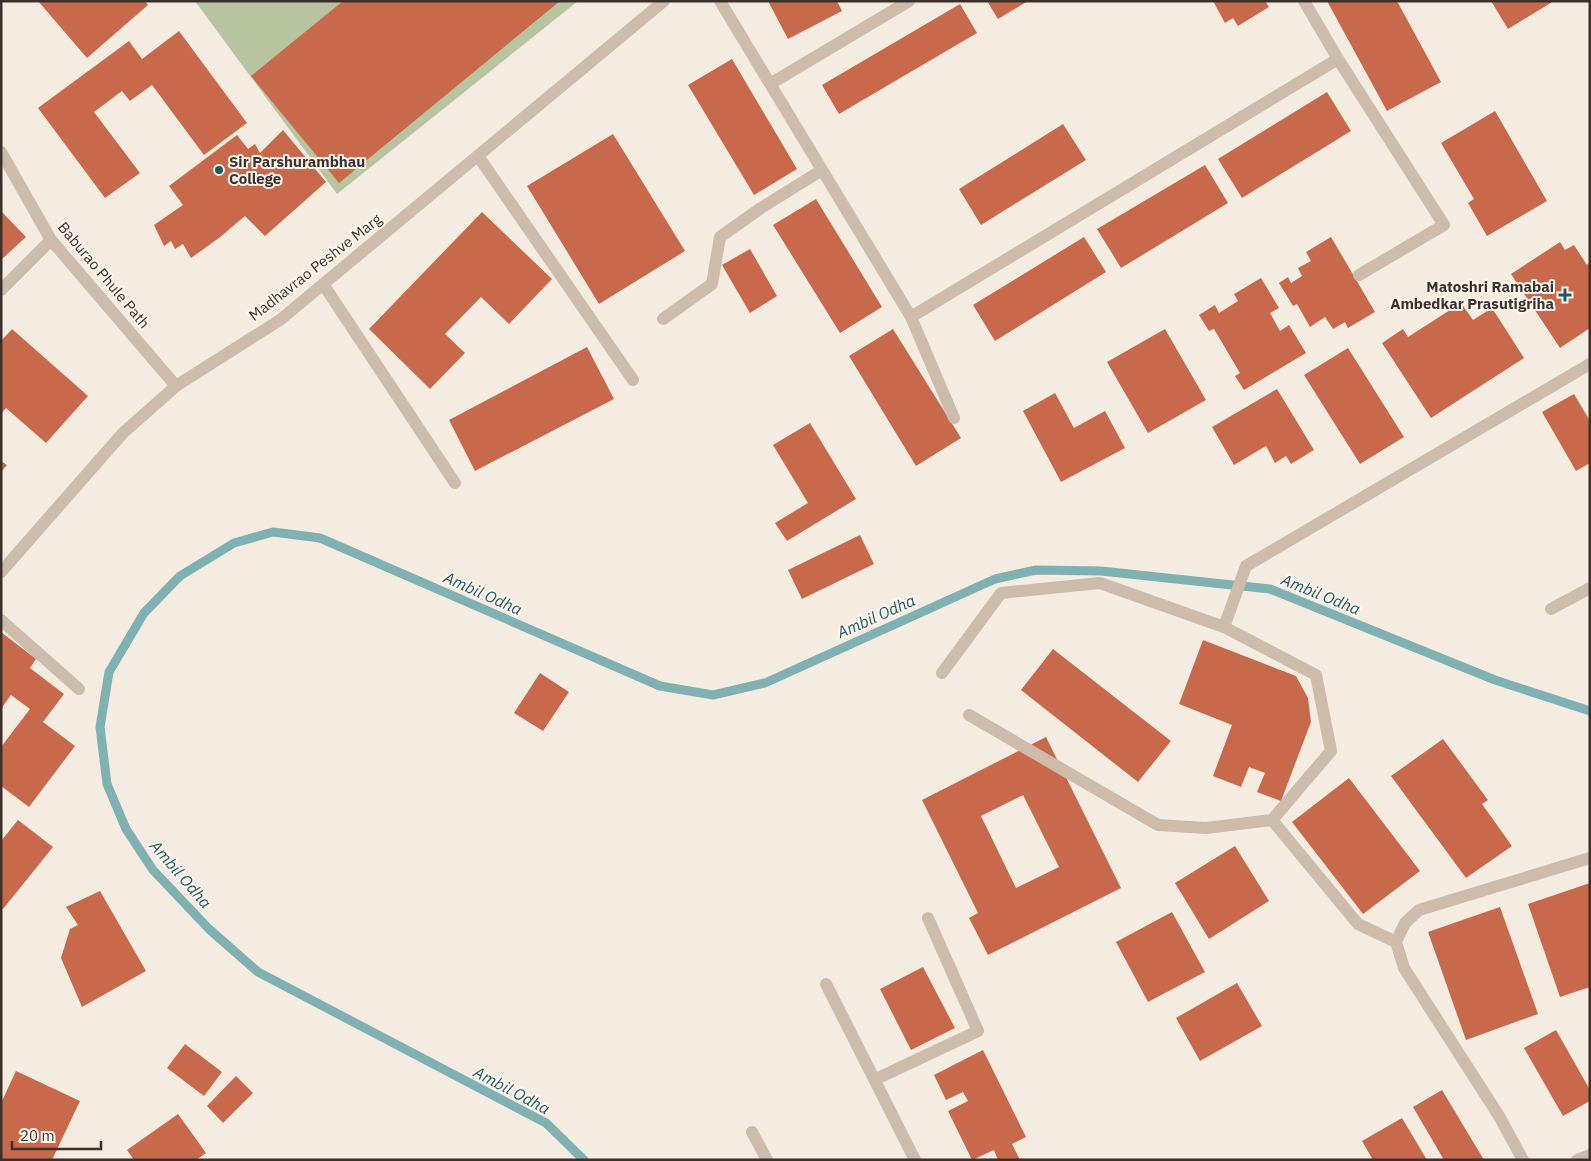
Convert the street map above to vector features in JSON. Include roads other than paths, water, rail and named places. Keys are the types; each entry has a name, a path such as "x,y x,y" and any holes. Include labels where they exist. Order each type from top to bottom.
{"street":[{"name":"Madhavrao Peshve Marg","path":"1,572 123,433 176,386 280,320 664,1"},
{"path":"720,1 911,316 954,418"},
{"path":"770,84 909,1"},
{"path":"1304,1 1338,59 1444,225 1359,275"},
{"path":"911,316 1338,59"},
{"name":"Baburao Phule Path","path":"1,152 51,240 176,386"},
{"path":"478,156 633,380"},
{"path":"663,319 712,284 720,237 761,208 822,170"},
{"path":"1,290 51,240"},
{"path":"323,284 454,483"},
{"path":"1224,627 1246,566 1590,364"},
{"path":"942,673 1001,594 1100,583 1224,627 1316,675 1331,751 1272,820 1206,828 1158,825 968,715"},
{"path":"1551,609 1590,588"},
{"path":"1,620 79,689"},
{"path":"1272,820 1358,924 1396,942"},
{"path":"1523,1160 1499,1116 1404,968 1396,942 1405,923 1419,910 1590,858"},
{"path":"876,1079 978,1031 928,918"},
{"path":"826,984 876,1079 915,1160"},
{"path":"752,1132 766,1160"},
{"path":"1577,1160 1590,1154"}],"waterway":[{"name":"Ambil Odha","path":"584,1160 546,1123 258,972 209,929 153,870 126,829 107,784 100,727 109,672 144,613 180,576 234,543 273,532 320,538 660,686 713,695 765,683 995,579 1036,570 1101,571 1270,589 1495,680 1590,711"}],"place":[{"name":"Sir Parshurambhau College","path":"219,170"},
{"name":"Matoshri Ramabai Ambedkar Prasutigriha","path":"1565,295"}]}
